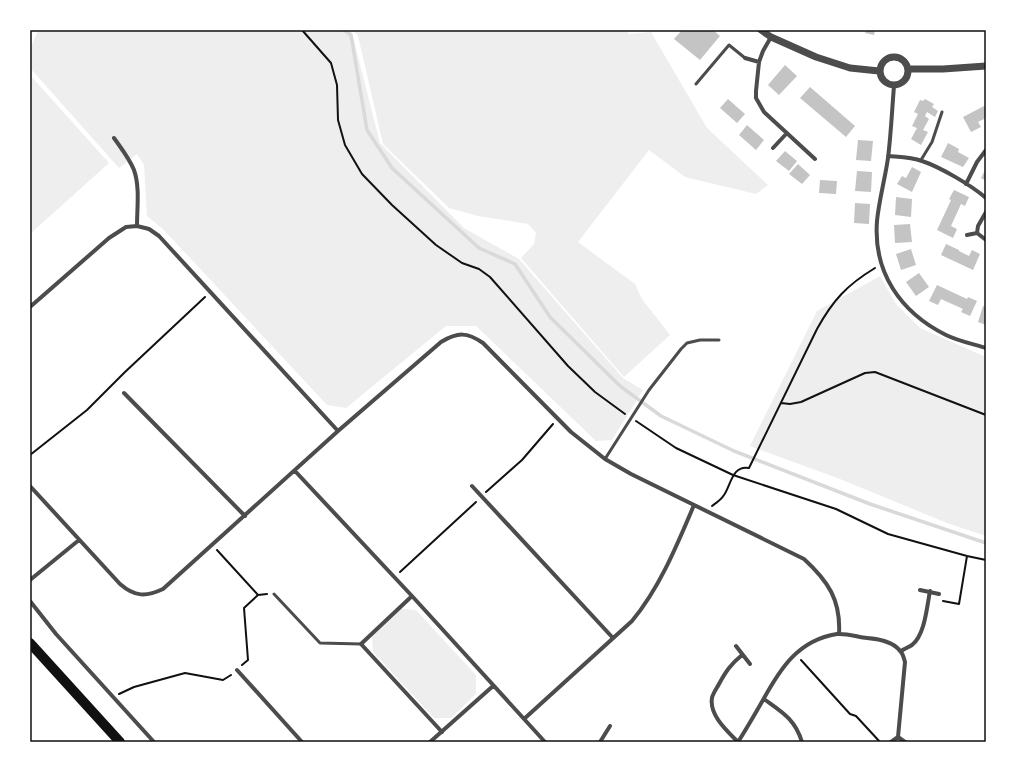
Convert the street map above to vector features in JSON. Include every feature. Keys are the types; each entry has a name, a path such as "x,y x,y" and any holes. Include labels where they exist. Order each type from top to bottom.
{"main road":[{"path":"30,642 120,742"}],"street":[{"path":"760,30 816,57 850,68 879,71"},
{"path":"772,37 763,51 759,62 756,98 764,112 815,159"},
{"path":"890,57 900,58 904,61 908,69 906,78 903,82 894,86 885,83 882,80 879,71 882,62 890,57"},
{"path":"745,58 759,62"},
{"path":"908,69 943,69 986,66"},
{"path":"894,86 888,156 877,221 881,265 891,286 913,313 930,326 947,336 986,348"},
{"path":"773,148 787,132"},
{"path":"114,138 126,154 134,170 137,185 137,226"},
{"path":"966,184 977,162 986,150"},
{"path":"888,156 920,160 931,164 966,184 986,198"},
{"path":"977,233 978,226 986,212"},
{"path":"30,308 109,238 126,227 137,226 149,229 159,236 338,431"},
{"path":"967,235 977,233 986,240"},
{"path":"30,486 129,592 140,595 152,594 163,589 338,431 441,342 452,335 474,337 483,343 571,432 605,459 631,474 804,559 820,574 832,594 839,614 839,634"},
{"path":"124,393 245,516"},
{"path":"295,471 412,596 545,742"},
{"path":"472,486 613,638"},
{"path":"524,719 632,621 646,604 681,536 694,505"},
{"path":"30,580 79,540"},
{"path":"920,590 940,594"},
{"path":"901,651 912,645 918,639 922,630 930,591"},
{"path":"412,596 361,644 442,732"},
{"path":"30,601 56,634 154,742"},
{"path":"742,655 727,669 712,698 714,712 719,721 738,742 780,672 795,654 810,644 839,634 879,639 892,644 901,651 905,662 898,737 891,742"},
{"path":"736,646 750,664"},
{"path":"237,670 302,742"},
{"path":"430,742 493,686"},
{"path":"764,699 790,718 802,742"},
{"path":"600,742 610,726"},
{"path":"898,737 905,742"}],"lane":[{"path":"696,84 729,45 745,58"},
{"path":"920,160 932,142 942,112"},
{"path":"605,459 650,390 680,349 687,343 700,340 719,340"},
{"path":"274,594 320,643 361,644"}],"path":[{"path":"302,30 331,63 336,85 338,120 345,145 362,174 392,205 436,245 462,263 479,268 490,277 568,366 595,392 676,448 733,475 836,509 888,534 986,560"},
{"path":"707,511 724,496 733,475 744,467 749,468 827,310 843,291 881,265"},
{"path":"30,455 87,410 210,292"},
{"path":"781,403 790,404 801,402 850,378 864,373 875,372 977,411 986,416"},
{"path":"112,697 134,687 185,673 223,680 248,660 244,608 258,595 212,545"},
{"path":"940,594 941,600 959,604 967,556"},
{"path":"795,654 850,714 856,716 880,742"}],"shaded area":[{"path":"38,30 350,30 380,143 464,228 519,259 623,378 643,390 612,440 596,441 476,326 446,326 346,408 327,405 163,229 147,216 144,165 137,154 119,168 30,68 30,50"},
{"path":"353,30 627,30 629,34 651,32 707,128 768,185 756,194 685,177 649,150 578,242 635,284 642,299 670,335 624,377 521,258 534,244 536,233 528,224 478,216 449,208 383,144 358,36"},
{"path":"30,75 109,163 30,234"},
{"path":"880,276 896,304 920,328 986,357 986,536 947,523 840,479 750,446 817,311"},
{"path":"401,609 416,610 476,675 476,694 451,718 434,718 373,652 372,637"}],"building":[{"path":"682,30 713,30 720,36 700,60 674,39"},
{"path":"866,30 875,30 874,35 865,33"},
{"path":"785,65 797,76 779,95 768,85"},
{"path":"810,87 855,126 846,137 800,98"},
{"path":"728,99 745,114 737,123 720,108"},
{"path":"925,99 934,104 932,107 938,111 935,117 927,112 925,116 929,119 923,130 928,132 921,145 911,139 917,128 912,126 918,114 914,112 920,100 923,101"},
{"path":"986,105 986,118 978,122 981,127 971,132 963,117"},
{"path":"747,125 764,140 756,150 739,135"},
{"path":"858,140 873,141 871,161 856,160"},
{"path":"948,143 959,149 958,152 969,158 963,167 941,157"},
{"path":"785,151 797,161 789,171 776,161"},
{"path":"798,164 810,175 802,184 789,174"},
{"path":"912,167 921,172 912,192 897,184 902,176 906,178"},
{"path":"986,168 986,181 981,178"},
{"path":"857,171 872,172 871,192 855,191"},
{"path":"820,180 837,181 836,194 819,193"},
{"path":"954,190 969,197 965,206 961,204 951,226 957,229 953,238 937,230"},
{"path":"896,197 912,199 911,217 895,215"},
{"path":"855,203 870,204 869,224 854,223"},
{"path":"910,224 912,242 895,243 894,225"},
{"path":"946,244 969,256 972,250 980,254 973,270 941,255"},
{"path":"911,249 916,265 901,270 896,254"},
{"path":"919,273 929,287 916,296 906,282"},
{"path":"937,285 967,299 968,297 977,301 970,316 961,312 963,309 941,299 938,305 929,301"},
{"path":"983,306 986,307 986,325 978,322"}],"waterway":[{"path":"344,30 351,35 367,130 392,168 479,248 515,264 550,317 620,386 661,416 734,451 870,504 986,543"}]}
